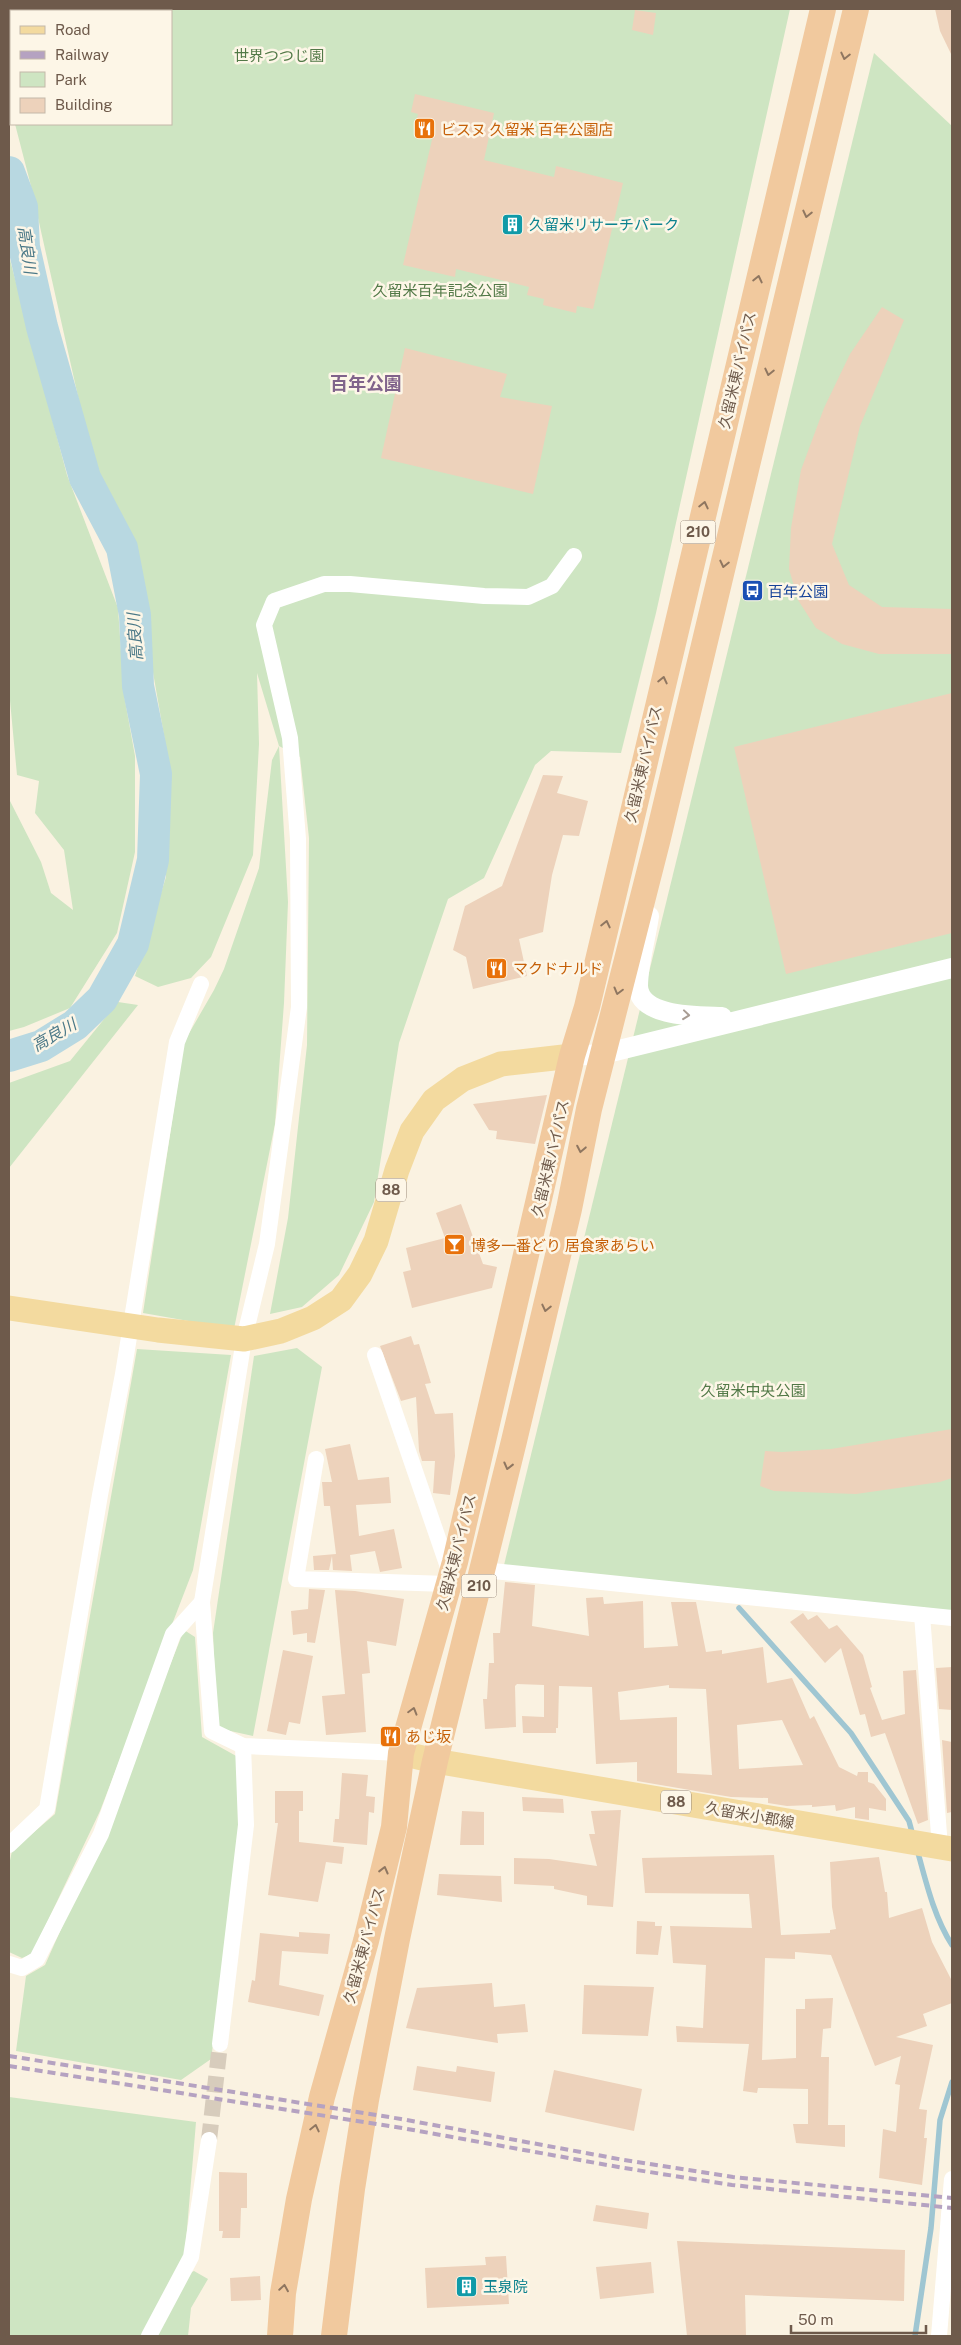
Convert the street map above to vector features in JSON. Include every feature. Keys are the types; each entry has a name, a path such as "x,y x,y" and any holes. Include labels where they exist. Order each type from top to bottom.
{"highway":[{"name":"久留米東バイパス","path":"280,2336 283,2293 299,2199 322,2097 366,1941 394,1827 401,1753 459,1544 572,1056 587,1007 642,767 823,9"},
{"name":"久留米東バイパス","path":"334,2336 352,2190 366,2100 397,1939 435,1761 483,1570 567,1218 589,1109 658,842 856,9"}],"main road":[{"name":"88","path":"9,1308 233,1339 281,1331 313,1318 341,1300 360,1274 376,1241 397,1170 412,1131 434,1100 462,1079 501,1064 572,1056"},
{"name":"久留米小郡線","path":"401,1753 435,1761 946,1848"}],"street":[{"path":"401,1753 243,1746 212,1731 202,1602 233,1339 267,1244 299,1007 298,839 290,738 264,625 274,601 324,584 350,584 484,596 528,597 552,586 574,556"},
{"path":"658,842 638,988 645,1002 667,1013 745,1018"},
{"path":"572,1056 603,1054 952,968"},
{"path":"9,1845 47,1809 100,1495 125,1364 177,1042 201,984"},
{"path":"375,1355 450,1571 441,1612"},
{"path":"316,1459 296,1579 447,1584"},
{"path":"483,1570 952,1618"},
{"path":"9,1964 22,1968 37,1959 102,1834 173,1634 202,1602"},
{"path":"922,1616 946,1848"},
{"path":"220,2044 246,1825 243,1746"},
{"path":"149,2336 192,2257 209,2140"},
{"path":"939,2336 952,2179"}],"green space":[{"name":"久留米百年記念公園","path":"790,9 656,613 621,753 551,751 535,765 484,878 448,899 399,1043 374,1202 339,1275 302,1307 270,1314 288,1218 307,1045 309,838 300,757 279,746 257,673 259,744 253,855 211,957 191,978 158,987 135,976 166,877 165,741 130,541 94,468 30,182 15,125 172,125 172,10 36,10"},
{"name":"久留米中央公園","path":"874,53 952,126 952,1611 504,1565"},
{"path":"9,256 67,475 118,608 124,695 135,756 135,852 117,933 70,1008 24,1027 9,1031 9,799 41,862 51,893 73,910 64,850 35,813 39,781 17,775 9,690"},
{"path":"279,746 288,902 284,1003 275,1124 234,1329 143,1313 184,1042 224,969 259,868 272,760"},
{"path":"118,1002 138,1005 9,1168 9,1083 70,1061"},
{"path":"297,1348 322,1367 253,1736 217,1728 213,1633 254,1356"},
{"path":"137,1349 231,1355 193,1570 100,1811 32,1954 22,1958 9,1952 9,1865 12,1851 55,1814"},
{"path":"184,1630 195,1637 202,1737 238,1757 241,1843 211,2059 181,2080 16,2051 26,1976 45,1965 96,1851"},
{"path":"9,2097 196,2122 185,2253 146,2336 9,2336"},
{"path":"194,2271 208,2279 191,2308 188,2336 157,2336 187,2274"}],"building":[{"path":"935,9 952,9 952,56 940,31"},
{"path":"635,10 656,13 653,35 632,30"},
{"name":"久留米リサーチパーク","path":"415,94 494,113 484,160 554,177 556,166 623,183 593,309 577,306 576,313 543,305 544,299 527,295 529,287 456,269 455,277 403,265 434,131 415,126 418,114 411,112"},
{"path":"882,307 904,320 860,426 832,544 849,585 882,607 952,609 952,654 879,654 842,644 816,628 798,600 789,569 791,528 801,470 824,408 850,354"},
{"path":"405,348 507,374 500,397 552,406 533,494 381,458"},
{"path":"952,693 952,933 786,974 734,747"},
{"path":"543,775 563,776 557,793 588,801 579,836 563,835 552,875 543,932 519,939 527,976 473,989 466,957 453,950 465,906 502,886"},
{"path":"547,1095 535,1144 496,1139 497,1131 489,1130 473,1104"},
{"path":"461,1204 483,1264 497,1267 492,1288 412,1308 403,1272 411,1270 406,1248 445,1238 436,1213"},
{"path":"411,1336 414,1345 419,1344 431,1383 425,1384 435,1414 453,1413 455,1456 450,1495 433,1493 435,1461 422,1461 419,1451 416,1397 401,1401 380,1346"},
{"path":"952,1429 952,1478 940,1482 856,1494 774,1491 760,1486 765,1451 782,1452 831,1449"},
{"path":"350,1444 358,1480 389,1477 391,1503 356,1505 359,1536 394,1529 402,1568 380,1572 375,1551 350,1555 352,1571 333,1570 332,1556 329,1570 314,1570 313,1556 336,1554 330,1506 324,1506 322,1482 332,1482 325,1449"},
{"path":"505,1582 535,1585 532,1626 589,1636 586,1598 603,1597 604,1604 643,1601 644,1648 678,1646 671,1602 696,1602 706,1652 722,1650 722,1654 763,1647 767,1683 792,1678 810,1719 814,1716 839,1767 857,1776 858,1772 868,1772 868,1782 874,1784 886,1799 886,1811 869,1808 869,1820 855,1818 855,1807 836,1811 835,1805 812,1807 812,1805 787,1806 768,1803 768,1798 731,1797 637,1781 637,1762 596,1764 592,1687 559,1686 558,1728 556,1728 556,1733 523,1733 522,1716 544,1717 544,1685 517,1684 515,1686 516,1727 485,1729 483,1699 487,1699 489,1663 494,1663 493,1633 500,1633","holes":["669,1685 669,1688 706,1689 712,1775 677,1773 677,1717 620,1720 618,1692","782,1720 803,1765 739,1769 737,1725"]},
{"path":"309,1589 325,1590 315,1643 307,1642 307,1633 293,1635 291,1611 308,1609"},
{"path":"335,1590 355,1591 404,1599 396,1646 367,1641 370,1673 362,1674 366,1732 326,1735 322,1696 345,1694"},
{"path":"803,1613 808,1620 817,1615 829,1629 837,1625 863,1655 872,1687 870,1688 882,1720 905,1714 903,1671 916,1670 928,1820 918,1824 885,1733 871,1737 865,1714 860,1715 841,1648 825,1663 790,1622"},
{"path":"283,1650 313,1656 300,1724 289,1722 286,1735 267,1731"},
{"path":"952,1667 952,1710 939,1709 936,1668"},
{"path":"942,1740 952,1742 952,1812 947,1813"},
{"path":"342,1773 368,1775 366,1796 375,1797 374,1813 369,1812 367,1845 333,1842 335,1819 339,1819"},
{"path":"275,1791 303,1791 303,1811 299,1811 299,1842 344,1847 342,1864 326,1862 318,1902 268,1895 278,1823 275,1823"},
{"path":"522,1797 563,1799 564,1813 523,1811"},
{"path":"621,1810 613,1907 587,1905 587,1896 554,1889 554,1886 514,1884 514,1858 549,1859 597,1866 589,1834 595,1834 591,1811"},
{"path":"462,1811 484,1812 484,1845 460,1845"},
{"path":"774,1855 781,1935 830,1933 830,1930 836,1929 832,1907 830,1862 879,1857 885,1892 887,1892 889,1918 922,1908 932,1942 952,1981 952,2003 923,2014 927,2026 896,2037 933,2045 919,2109 927,2110 924,2138 927,2138 922,2185 879,2178 883,2129 896,2132 900,2085 895,2084 901,2056 875,2066 831,1955 795,1952 795,1959 765,1958 762,2060 796,2058 796,2009 805,2009 805,1999 833,1998 831,2028 823,2029 821,2057 829,2057 828,2125 845,2125 845,2147 796,2143 793,2124 808,2124 808,2089 758,2088 757,2093 743,2091 749,2044 677,2042 676,2026 703,2028 706,1965 673,1963 670,1926 752,1928 749,1894 645,1893 642,1858"},
{"path":"439,1874 501,1876 502,1902 437,1895"},
{"path":"637,1921 655,1922 655,1926 662,1926 658,1955 636,1954"},
{"path":"299,1932 330,1934 328,1954 282,1951 279,1985 324,1995 319,2016 248,2002 252,1980 255,1981 260,1933 299,1937"},
{"path":"492,1983 494,2007 525,2004 528,2032 497,2034 498,2043 406,2028 417,1988"},
{"path":"584,1985 654,1987 648,2036 582,2034"},
{"path":"417,2066 456,2072 457,2066 495,2072 491,2102 413,2090"},
{"path":"554,2070 642,2089 634,2131 545,2112"},
{"path":"219,2172 247,2173 247,2208 241,2208 240,2238 222,2238 223,2231 219,2231"},
{"path":"596,2205 649,2213 647,2229 593,2221"},
{"path":"677,2241 905,2250 904,2301 745,2295 746,2336 687,2336"},
{"name":"玉泉院","path":"506,2256 509,2304 427,2308 425,2268 486,2265 485,2257"},
{"path":"651,2262 654,2293 600,2299 596,2267"},
{"path":"260,2276 261,2300 231,2301 230,2278"}],"waterway":[{"name":"高良川","path":"9,50 10,30"},
{"name":"高良川","path":"9,172 22,207 24,247 42,327 85,478 122,548 135,615 138,686 156,774 153,860 133,944 102,999 75,1025 41,1046 9,1056"},
{"path":"739,1608 851,1733 909,1821 913,1836"},
{"path":"917,1849 935,1911 952,1945"},
{"path":"915,2336 931,2228 940,2120 952,2082"}],"tunnel":[{"path":"209,2140 220,2044"}],"railway":[{"path":"9,2056 401,2119 624,2160 733,2177 952,2198"},
{"path":"9,2066 402,2128 624,2168 732,2185 952,2208"}],"place":[{"name":"ビスヌ 久留米 百年公園店","path":"425,129"},
{"name":"久留米リサーチパーク","path":"513,224"},
{"name":"百年公園","path":"752,591"},
{"name":"マクドナルド","path":"497,968"},
{"name":"博多一番どり 居食家あらい","path":"455,1245"},
{"name":"あじ坂","path":"390,1736"},
{"name":"玉泉院","path":"467,2286"}],"district":[{"name":"百年公園","path":"366,383"}],"park label":[{"name":"世界つつじ園","path":"279,55"}]}
